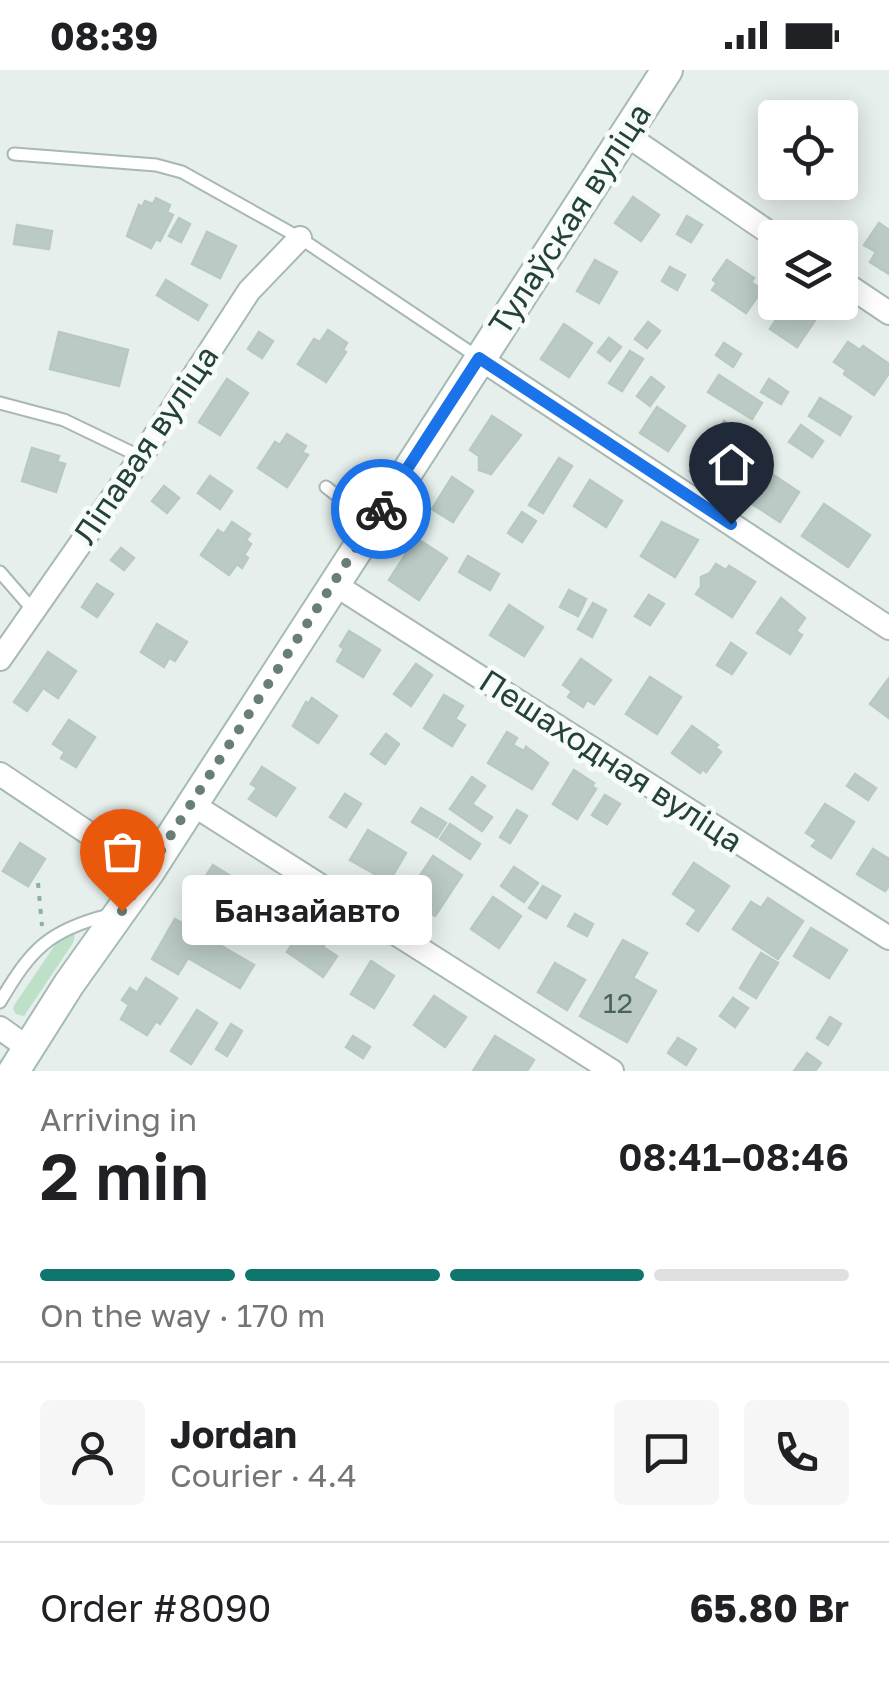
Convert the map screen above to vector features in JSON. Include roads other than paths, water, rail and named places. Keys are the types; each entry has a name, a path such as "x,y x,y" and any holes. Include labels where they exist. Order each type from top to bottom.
{"main road":[{"name":"Тулаўская вуліца","path":"16,1058 148,872 668,70"}],"street":[{"path":"626,134 758,225"},
{"name":"Ліпавая вуліца","path":"0,659 142,457 249,291 300,238"},
{"path":"858,292 889,314"},
{"path":"479,358 889,628"},
{"name":"Пешаходная вуліца","path":"334,584 889,938"},
{"path":"0,774 148,872"},
{"path":"192,804 612,1071"},
{"path":"0,1028 16,1058"}],"lane":[{"path":"14,154 156,165 182,172 300,238 479,358"},
{"path":"0,403 64,420 142,457"},
{"path":"326,488 372,523"},
{"path":"0,572 32,610"},
{"path":"0,1002 44,940 83,921 122,911"}],"place":[{"name":"Банзайавто","path":"122,911"}]}
